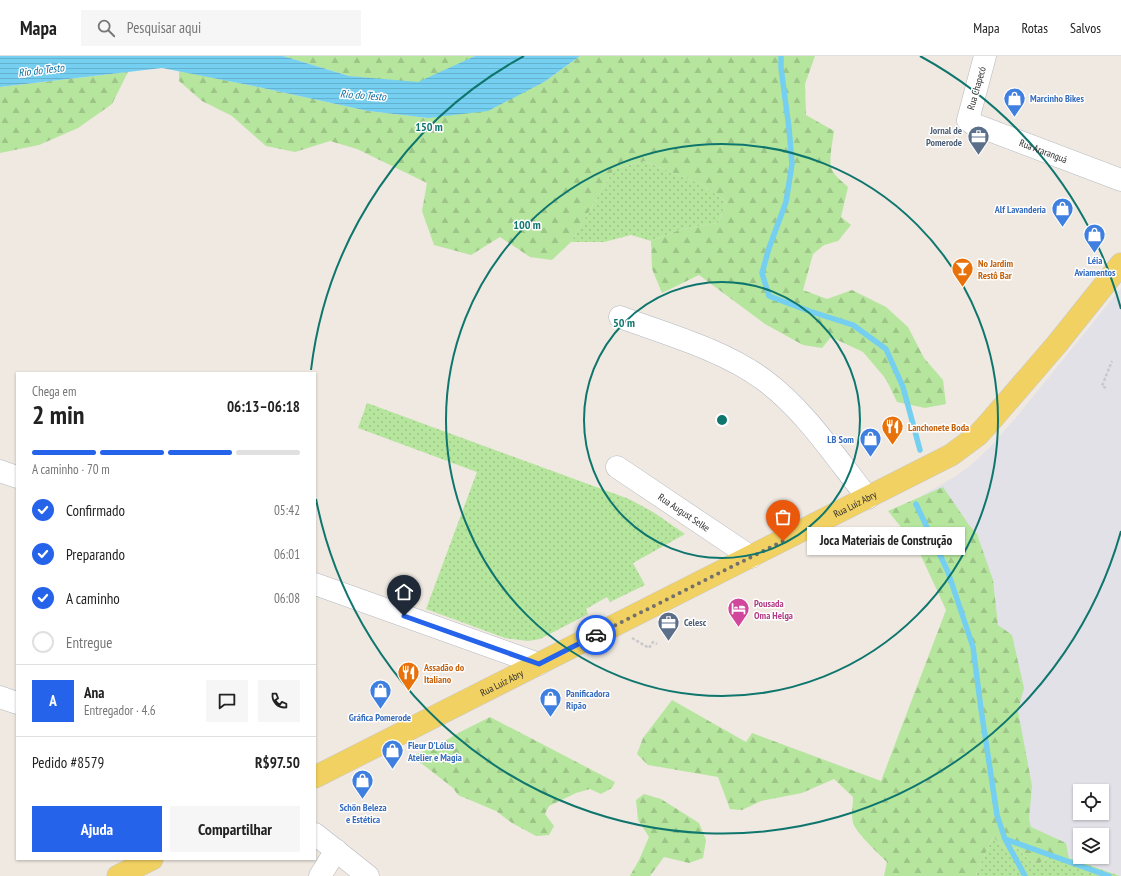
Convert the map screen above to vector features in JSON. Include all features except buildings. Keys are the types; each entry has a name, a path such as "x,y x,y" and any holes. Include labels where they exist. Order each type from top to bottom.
{"main road":[{"name":"Rua Luiz Abry","path":"316,776 952,455 978,435 1057,344 1121,264"},
{"path":"118,876 150,860"}],"street":[{"name":"Rua Chapecó","path":"968,120 985,56"},
{"name":"Rua Araranguá","path":"968,120 973,124 1121,180"},
{"path":"620,317 716,353 738,363 764,379 786,398 803,416 868,498"},
{"name":"Rua August Selke","path":"617,467 750,557"},
{"path":"0,471 16,477"},
{"path":"316,584 539,664"},
{"path":"0,697 16,703"},
{"path":"316,835 368,876"},
{"path":"320,876 336,850"}],"path":[{"path":"1106,388 1102,386 1112,361"}],"shaded area":[{"path":"1121,288 1121,876 1086,864 1109,864 1109,828 1073,828 1073,859 1006,836 950,553 921,496 970,466 989,448 1018,415"}],"green space":[{"path":"283,56 475,56 418,83 349,76"},
{"path":"580,56 815,56 805,84 806,115 834,131 831,167 836,175 848,187 841,217 851,225 838,241 824,245 813,254 803,290 827,299 852,290 886,307 908,327 924,358 943,380 946,404 925,408 897,402 886,379 863,352 831,337 822,348 803,345 765,324 699,275 662,293 652,269 651,241 682,229 718,223 727,202 701,184 644,161 614,169 571,242 552,260 530,257 500,237 471,255 434,245 422,211 427,183 357,149 330,141 295,152 266,146 232,116 202,101 179,81 179,71 368,111 428,118 544,82"},
{"path":"128,72 112,104 78,128 39,145 0,153 0,87"},
{"path":"644,161 701,184 727,202 718,223 682,229 651,241 631,235 604,242 571,242 614,169"},
{"path":"367,403 629,499 653,512 685,534 633,563 645,585 610,602 607,597 586,609 588,614 540,639 528,641 505,638 426,609 477,472 358,428"},
{"path":"943,487 969,525 977,534 993,580 998,625 1012,635 1024,688 1018,711 1032,786 1029,819 1031,827 1066,843 1069,858 1049,857 1038,864 1030,861 1018,849 1003,847 993,837 976,876 884,876 887,862 868,843 855,827 852,817 853,797 834,779 802,793 761,801 742,810 730,809 718,777 648,765 637,754 643,738 672,700 746,742 752,733 881,781 946,610 917,547 888,511"},
{"path":"490,717 615,782 612,788 601,794 590,789 576,793 549,806 545,814 554,826 549,835 536,836 512,823 496,811 458,795 453,788 412,756 440,744"},
{"path":"644,794 661,799 699,823 706,840 703,858 689,863 664,857 650,876 630,876 649,837 638,820 636,800"},
{"path":"993,837 1003,847 1018,849 1030,861 1038,864 1049,857 1069,858 1073,859 1073,864 1086,864 1120,876 976,876"}],"water":[{"name":"Rio do Testo","path":"0,56 283,56 349,76 418,82 475,56 580,56 544,82 488,111 428,118 368,111 162,68 0,87"}],"waterway":[{"path":"781,56 781,68 792,164 786,202 769,248 762,273 769,296 853,325 886,349 903,387 920,450"},
{"path":"916,504 948,572 973,647 997,815 1005,839 1025,876"},
{"path":"1005,839 1109,876"}],"way so far":[{"path":"596,635 783,541"}],"place":[{"name":"Marcinho Bikes","path":"1014,118"},
{"name":"Jornal de Pomerode","path":"978,156"},
{"name":"Alf Lavanderia","path":"1062,228"},
{"name":"Léia Aviamentos","path":"1095,254"},
{"name":"No Jardim Restô Bar","path":"962,288"},
{"name":"Lanchonete Boda","path":"893,446"},
{"name":"LB Som","path":"870,458"},
{"name":"Joca Materiais de Construção","path":"783,541"},
{"name":"Pousada Oma Helga","path":"739,628"},
{"name":"Celesc","path":"669,642"},
{"name":"Assadão do Italiano","path":"409,692"},
{"name":"Gráfica Pomerode","path":"380,710"},
{"name":"Panificadora Ripão","path":"550,718"},
{"name":"Fleur D'Lólus Atelier e Magia","path":"392,770"},
{"name":"Schön Beleza e Estética","path":"363,800"}],"route":[{"path":"404,616 539,664 596,635"}]}
